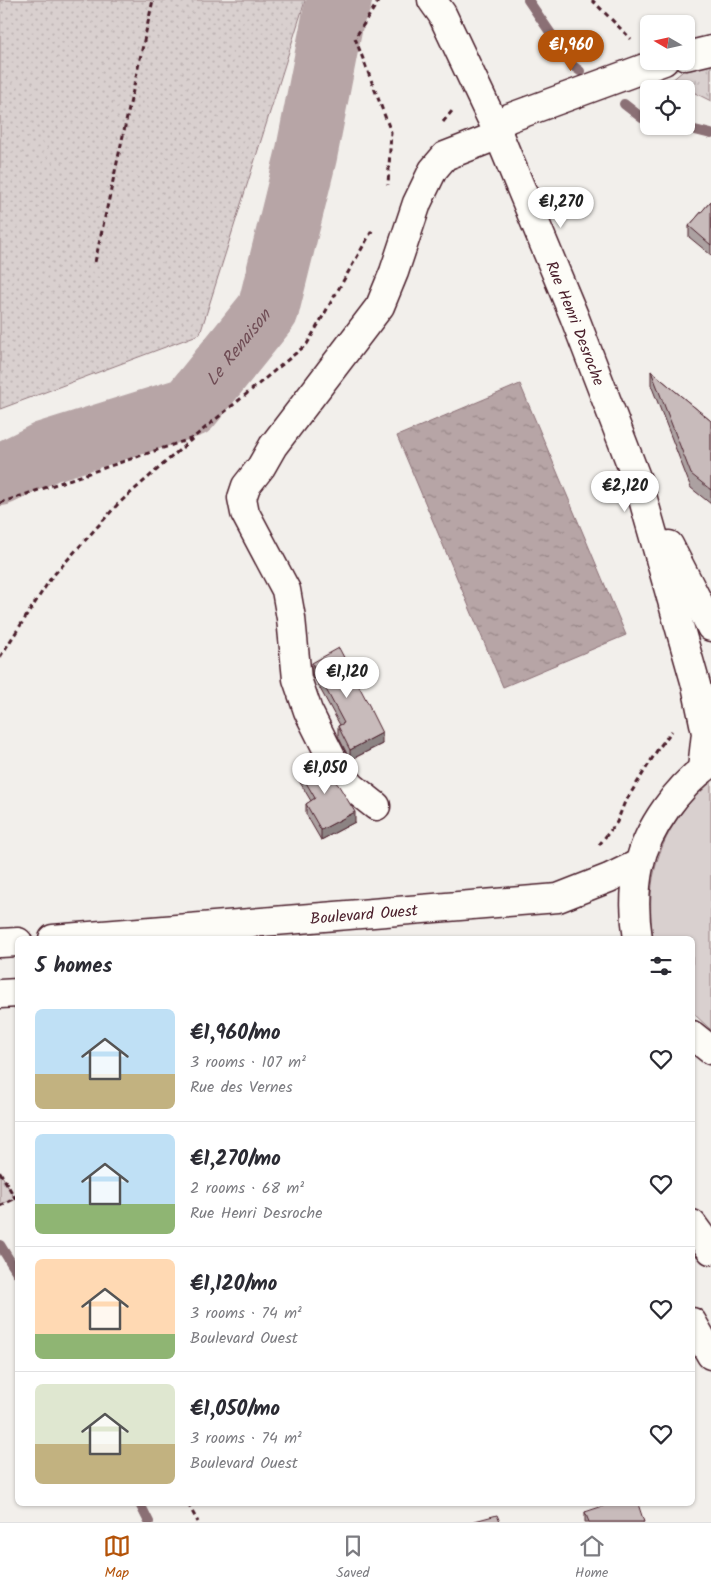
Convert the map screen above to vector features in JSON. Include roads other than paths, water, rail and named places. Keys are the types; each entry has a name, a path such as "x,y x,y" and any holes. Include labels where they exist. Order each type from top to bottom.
{"street":[{"name":"Rue Henri Desroche","path":"432,0 442,14 497,130 574,316 639,485 696,685 706,733 707,766"},
{"path":"695,54 711,50"},
{"path":"376,806 352,787 338,771 308,711 297,679 292,618 286,590 245,514 242,498 246,486 261,467 273,446 380,306 394,272 417,203 433,170 445,156 497,130 509,118 640,69"},
{"name":"Rue Henri Desroche","path":"639,485 711,627"},
{"path":"638,936 635,890 640,863 653,828 675,796 707,766"},
{"name":"Boulevard Ouest","path":"90,936 558,898 609,878 640,863"},
{"path":"0,943 15,942"},
{"path":"0,994 15,993"},
{"path":"695,1037 711,1050"},
{"path":"695,1228 711,1250"},
{"path":"695,1327 711,1355"}],"water":[{"path":"520,384 626,635 503,687 397,436"}],"waterway":[{"name":"Le Renaison","path":"0,475 46,452 190,407 268,310 306,156 334,13 341,0"},
{"path":"528,0 573,66 580,71"},
{"path":"624,104 640,116"},
{"path":"695,130 711,134"},
{"path":"0,1245 15,1269"},
{"path":"141,1506 149,1522"}]}
